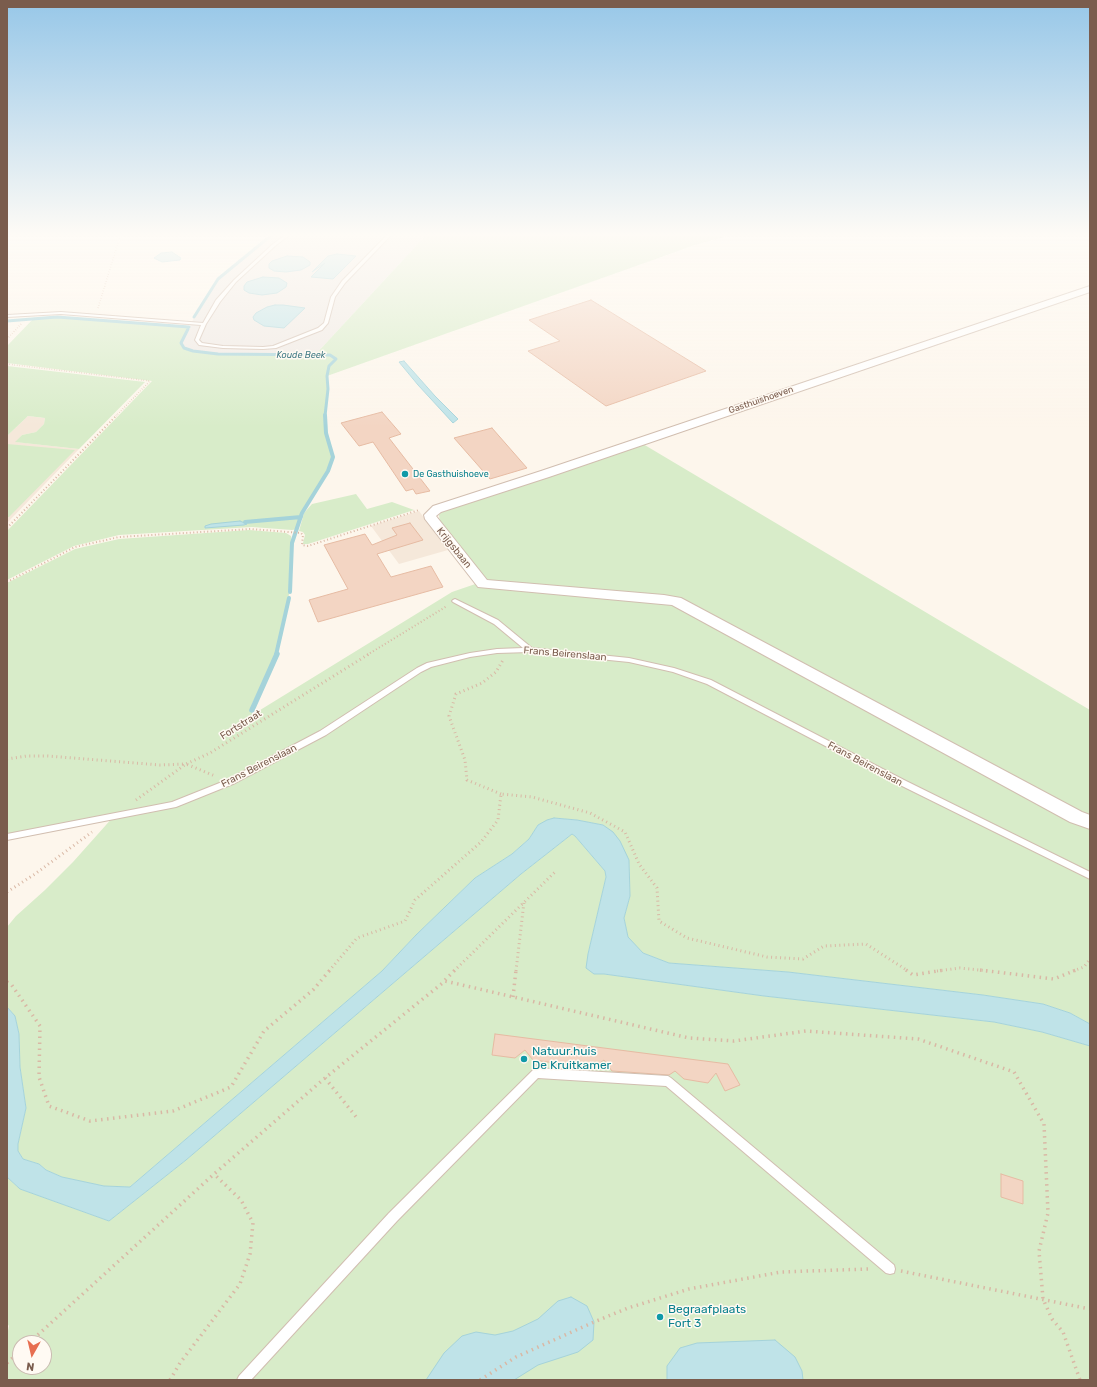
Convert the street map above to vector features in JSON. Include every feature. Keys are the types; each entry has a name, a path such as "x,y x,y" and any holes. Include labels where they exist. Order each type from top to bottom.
{"street":[{"name":"Gasthuishoeven","path":"432,512 436,508 545,474 1064,298"},
{"name":"Krijgsbaan","path":"432,512 430,515 431,519 483,584 656,598 676,601 1076,817 1090,822"}],"lane":[{"path":"221,298 204,324 197,340 201,344 223,347 274,347 320,329 326,323 333,298"},
{"path":"7,316 61,313 204,324"},
{"path":"455,601 496,622 530,650"},
{"name":"Frans Beirenslaan","path":"7,837 174,805 230,782 323,733 429,665 470,655 508,650 530,650 629,660 674,670 709,682 901,782 1090,876"},
{"path":"243,1380 393,1217 536,1073 668,1081 890,1269"}],"path":[{"path":"94,316 101,298"},
{"path":"7,339 31,314"},
{"path":"7,364 150,381 7,528"},
{"path":"7,582 76,547 119,537 236,529 299,533 303,535 302,545 308,546 420,509 432,512"},
{"name":"Fortstraat","path":"7,759 27,756 48,756 160,765 186,764 210,753 455,601"},
{"path":"508,650 496,672 482,683 456,694 449,716 465,760 467,780 501,794 532,797 590,813 625,832 639,864 658,888 659,921 687,938 767,957 803,958 824,946 866,944 913,975 960,968 1054,979 1084,967 1090,959"},
{"path":"186,764 230,782"},
{"path":"7,982 11,984 40,1026 39,1077 49,1106 90,1121 173,1111 231,1087 264,1031 313,990 357,938 405,921 415,900 481,842 498,820 501,794"},
{"path":"38,1335 214,1174 325,1078 445,981 556,871"},
{"path":"513,997 524,902"},
{"path":"445,981 689,1038 734,1041 806,1031 918,1039 1014,1072 1044,1124 1048,1213 1039,1250 1043,1299 1052,1319 1063,1332 1080,1380"},
{"path":"325,1078 357,1118"},
{"path":"170,1380 180,1363 240,1284 250,1254 253,1223 241,1200 214,1174"},
{"path":"480,1380 516,1357 628,1308 689,1289 781,1272 843,1269 890,1269 1090,1309"}],"shaded area":[{"path":"205,298 368,298 315,355 218,354 193,351 184,348 181,343"},
{"path":"28,416 45,418 44,424 36,432 22,435 16,442 79,449 7,523 7,436"},
{"path":"419,511 448,550 399,564 371,526"}],"green space":[{"path":"368,298 547,298 327,376 328,389 325,415 326,433 333,457 328,471 302,513 298,529 292,530 252,527 119,535 74,546 7,580 7,531 152,381 7,363 7,346 33,319 57,317 189,327 181,344 184,348 193,351 218,354 315,355"},
{"path":"7,366 145,382 79,449 15,442 22,435 36,432 44,424 45,418 28,416 7,436"},
{"path":"7,444 75,450 9,517 7,517"},
{"path":"643,444 1090,710 1090,1024 1070,1013 1043,1004 983,995 788,972 669,963 643,953 628,938 624,918 630,896 629,860 603,825 577,820 554,818 538,825 529,839 512,854 475,878 416,935 382,971 130,1187 104,1186 62,1177 46,1170 39,1164 23,1159 18,1151 18,1144 26,1108 20,1067 19,1034 15,1016 7,1007 7,927 16,916 73,862 114,816 7,837 7,583 75,549 119,539 249,530 286,533 291,536 292,543 291,582 282,636 277,654 252,704 252,715 452,592 487,580 479,574 440,523 439,515 442,511"},
{"path":"356,494 367,509 392,502 414,510 308,544 303,544 305,535 303,532 299,531 304,513 312,504"},
{"path":"572,834 605,871 606,877 588,954 594,974 604,974 764,996 994,1022 1042,1032 1090,1046 1090,1380 7,1380 7,1336 9,1326 7,1323 7,1177 20,1189 109,1221 186,1160 521,874"}],"water":[{"path":"275,305 305,308 284,328 264,326 254,320 253,317 256,313 267,307"},
{"path":"404,361 458,419 453,423 399,362"},
{"path":"240,521 247,524 205,528 205,526 211,524"},
{"path":"554,818 577,820 603,825 613,832 620,841 629,860 630,896 624,918 628,937 643,953 669,963 788,972 983,995 1043,1004 1070,1013 1090,1024 1090,1046 1042,1032 994,1022 764,996 604,974 594,974 586,968 606,877 605,871 572,834 521,874 186,1160 109,1221 20,1189 7,1177 7,1007 15,1016 19,1034 20,1067 26,1108 18,1144 18,1151 23,1159 39,1164 46,1170 62,1177 104,1186 130,1187 382,971 416,935 475,878 512,854 529,839 538,825"},
{"path":"571,1297 587,1306 594,1322 593,1340 578,1352 538,1365 514,1380 426,1380 444,1353 462,1336 476,1332 495,1335 513,1331 538,1319 558,1301"},
{"path":"775,1340 795,1357 802,1371 803,1380 667,1380 667,1366 680,1348 697,1343"}],"building":[{"path":"591,300 706,371 606,406 528,351 560,341 529,320"},
{"path":"382,412 401,434 389,438 430,491 416,494 413,489 406,491 373,442 359,446 341,423"},
{"path":"492,428 527,468 490,479 454,438"},
{"path":"410,523 423,540 377,554 391,577 431,566 443,587 318,622 309,600 348,589 324,545 365,534 372,545 397,535 392,528"},
{"path":"495,1034 728,1064 740,1085 725,1091 716,1073 708,1083 684,1079 675,1071 669,1075 612,1071 604,1060 593,1068 533,1060 525,1050 515,1058 492,1055"},
{"path":"1001,1174 1023,1181 1023,1204 1001,1197"}],"waterway":[{"name":"Koude Beek","path":"194,317 206,298"},
{"path":"7,321 57,317 189,327"},
{"name":"Koude Beek","path":"188,329 181,343 184,348 193,351 218,354 330,355 336,359 329,366 327,376 328,389 325,416"},
{"name":"Koude Beek","path":"301,517 328,471 333,457 326,433 325,416"},
{"path":"245,522 301,517"},
{"name":"Koude Beek","path":"290,592 292,543 301,517"},
{"name":"Koude Beek","path":"276,655 289,598"},
{"name":"Koude Beek","path":"252,710 277,654"}],"place":[{"name":"De Gasthuishoeve","path":"405,474"},
{"name":"Natuur.huis De Kruitkamer","path":"524,1059"},
{"name":"Begraafplaats Fort 3","path":"660,1317"}]}
